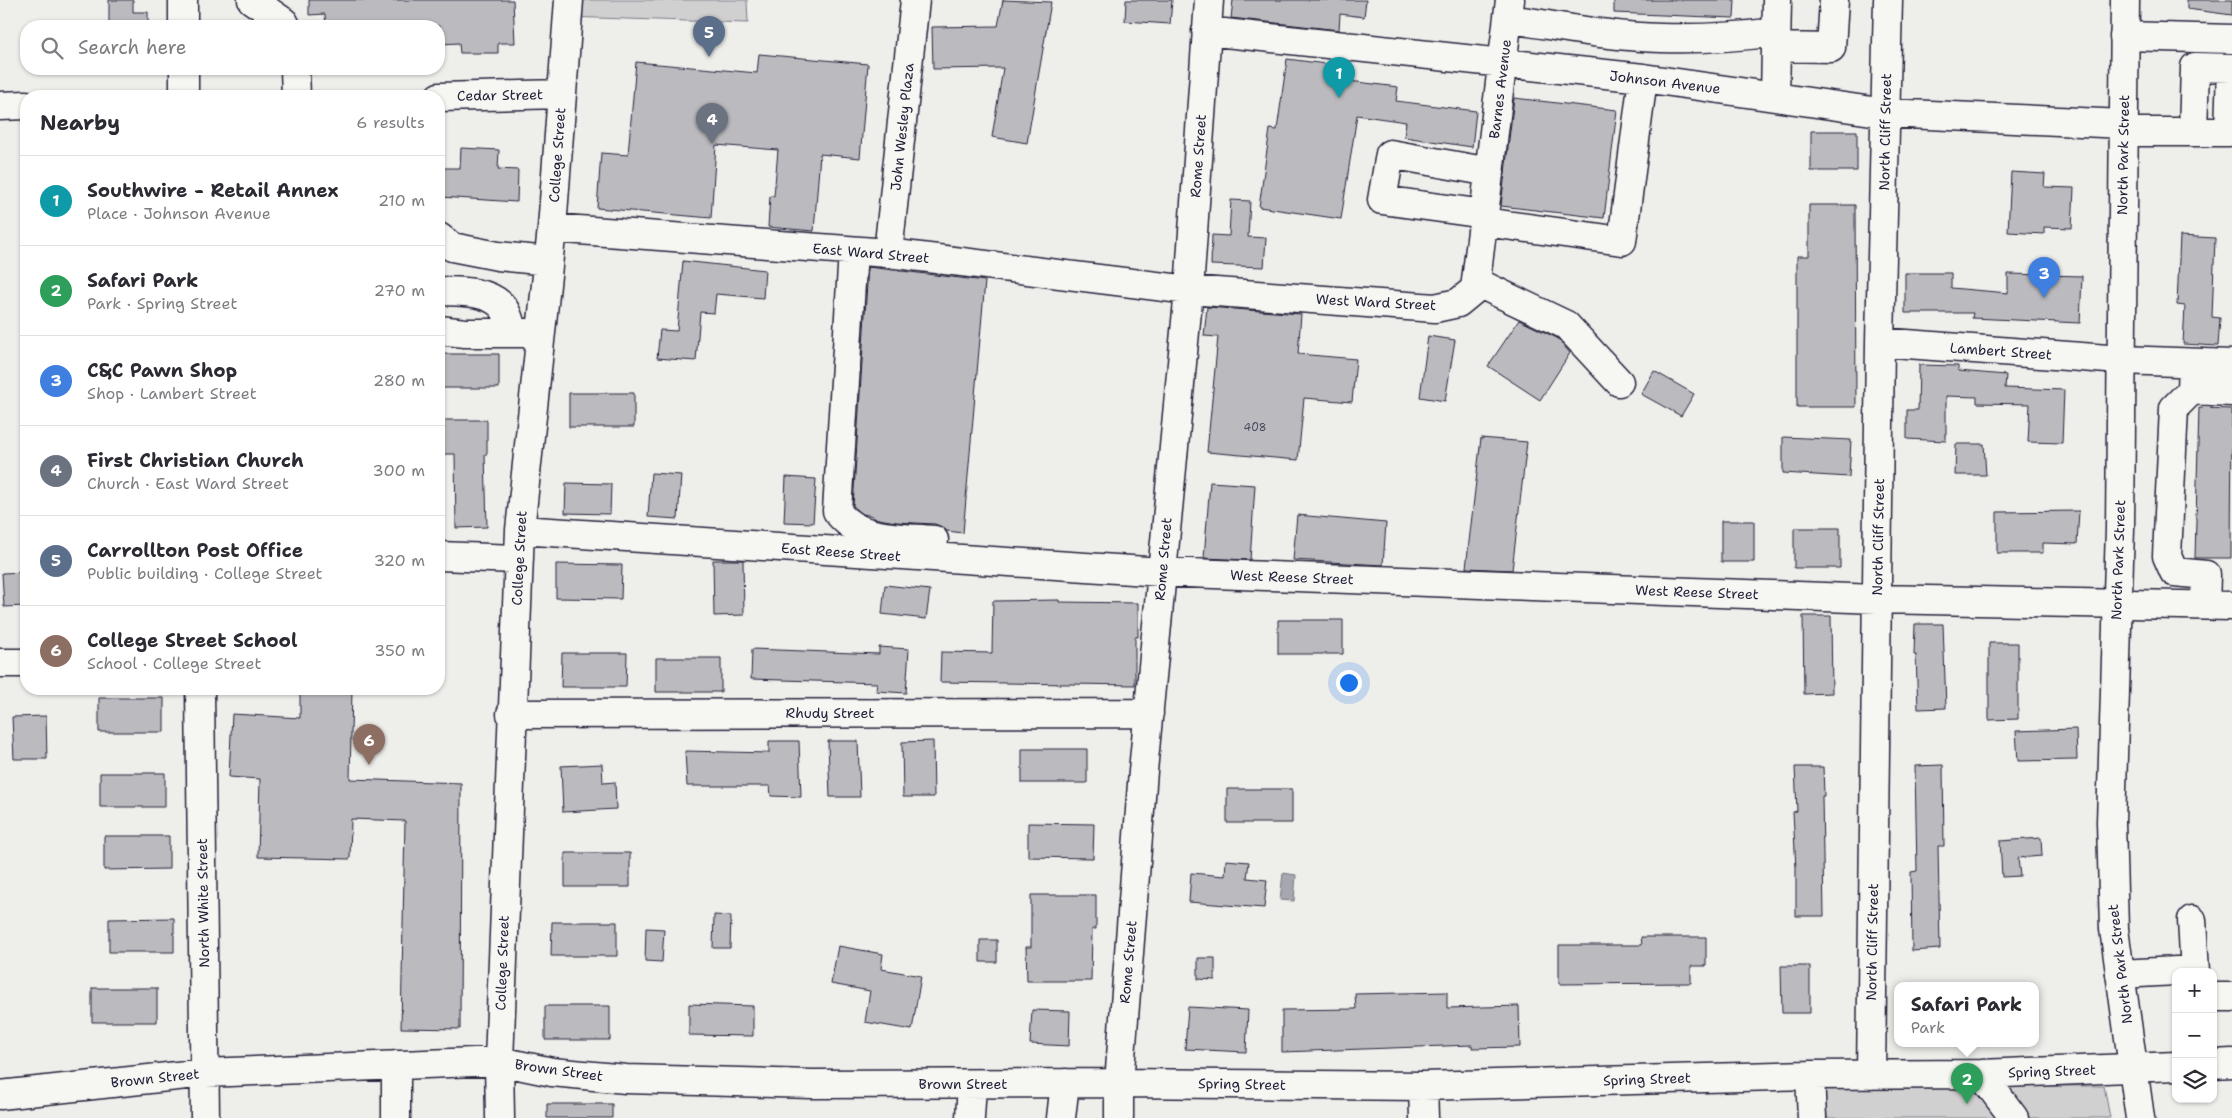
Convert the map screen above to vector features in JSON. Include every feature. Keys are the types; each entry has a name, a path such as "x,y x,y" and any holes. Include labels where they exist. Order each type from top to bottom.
{"street":[{"path":"183,0 184,20"},
{"path":"252,0 281,20"},
{"name":"College Street","path":"500,1118 498,1061 520,530 552,228 569,0"},
{"name":"John Wesley Plaza","path":"888,253 915,0"},
{"name":"Rome Street","path":"1119,1118 1119,1083 1149,713 1189,290 1209,0"},
{"path":"1774,96 1777,0"},
{"path":"1509,9 1606,33 1660,38 1776,40 1831,48 1834,0"},
{"name":"North Cliff Street","path":"1870,1075 1880,342 1888,0"},
{"name":"North Park Street","path":"2125,0 2122,360 2111,822 2114,929 2140,1118"},
{"name":"Barnes Avenue","path":"1490,175 1509,9"},
{"name":"Johnson Avenue","path":"1206,31 1643,78 1886,113 2193,132 2229,132 2232,68"},
{"path":"2124,36 2232,39"},
{"path":"2201,68 2202,38"},
{"path":"2193,132 2195,68 2232,68"},
{"path":"184,75 184,90"},
{"path":"294,75 296,90"},
{"path":"1619,382 1566,325 1476,282 1484,218 1490,175 1390,154 1382,200 1484,218 1622,240 1643,78"},
{"name":"Cedar Street","path":"445,97 562,94"},
{"path":"0,106 20,105"},
{"name":"East Ward Street","path":"552,228 888,253 1189,290"},
{"path":"445,241 452,247 498,256 548,262"},
{"path":"853,251 838,511 843,520 854,528 867,533 956,542"},
{"name":"West Ward Street","path":"1189,290 1435,308 1458,303 1475,289 1476,282"},
{"path":"445,292 474,293 489,297 501,304 507,314 513,333"},
{"path":"445,331 466,333 541,333"},
{"name":"Lambert Street","path":"1880,342 2122,360 2232,364"},
{"path":"2193,363 2192,390 2174,408 2167,556 2174,572 2206,575 2205,605"},
{"path":"2192,390 2232,392"},
{"name":"East Reese Street","path":"520,530 1162,572"},
{"path":"445,556 519,559"},
{"name":"West Reese Street","path":"1162,572 1877,599 2232,606"},
{"path":"0,663 20,663"},
{"name":"North White Street","path":"200,695 205,1118"},
{"name":"Rhudy Street","path":"511,714 1149,713"},
{"path":"2192,920 2195,968"},
{"path":"2120,974 2172,972"},
{"path":"2217,997 2232,997"},
{"name":"Brown Street","path":"0,1095 205,1073 498,1061 552,1072 626,1079 812,1084 1119,1083"},
{"path":"2217,1064 2232,1063"},
{"path":"396,1065 396,1118"},
{"name":"Spring Street","path":"1119,1083 1423,1086 1810,1075 1980,1074 2172,1066"},
{"path":"1980,1074 2014,1118"},
{"path":"1810,1075 1812,1118"},
{"path":"1061,1118 1065,1083"},
{"path":"970,1118 972,1084"},
{"path":"1423,1086 1424,1118"}],"shaded area":[{"path":"569,0 747,0 748,23 567,17"},
{"path":"1283,873 1296,875 1294,901 1280,900"},
{"path":"1832,1085 2104,1086 2110,1118 1827,1118 1825,1091"}],"building":[{"path":"109,0 133,0 133,12 148,12 148,20 109,20"},
{"path":"309,0 513,0 515,43 498,43 498,53 460,53 459,43 445,44 445,20 326,20 325,14 309,15"},
{"path":"1003,0 1051,2 1027,143 992,137 1003,68 933,69 932,27 998,26"},
{"path":"1126,0 1172,0 1170,24 1125,21"},
{"path":"1233,0 1366,0 1364,17 1340,14 1339,30 1231,18"},
{"path":"1614,0 1735,0 1734,18 1614,13"},
{"path":"2187,0 2232,0 2232,15 2187,9"},
{"path":"759,54 868,64 860,158 820,154 814,231 768,227 770,196 774,196 778,150 716,145 711,218 597,208 601,153 628,155 636,62 757,73"},
{"path":"1287,59 1326,64 1324,78 1398,87 1396,101 1476,111 1472,147 1404,137 1406,122 1357,115 1341,219 1259,207 1270,129 1277,130"},
{"path":"1514,98 1617,110 1604,218 1501,206"},
{"path":"1811,131 1857,131 1857,171 1811,171"},
{"path":"461,148 499,150 498,169 518,170 517,202 445,197 445,168 460,168"},
{"path":"2011,172 2045,174 2044,187 2074,188 2072,228 2044,227 2044,234 2008,232"},
{"path":"1231,200 1250,201 1248,237 1266,238 1264,267 1211,265 1212,235 1229,236"},
{"path":"1809,205 1855,205 1856,407 1797,407 1797,256 1809,256"},
{"path":"2180,236 2215,238 2212,317 2220,318 2218,346 2183,344 2185,306 2177,305"},
{"path":"683,261 765,270 763,298 716,294 714,313 700,312 696,361 657,358 660,330 677,331"},
{"path":"868,267 985,281 963,533 947,531 935,524 896,522 873,518 873,516 863,514 853,506"},
{"path":"1905,273 1951,273 1951,288 2008,293 2008,274 2082,276 2080,323 1972,318 1973,313 1905,313"},
{"path":"1207,307 1301,314 1298,354 1356,359 1352,402 1304,398 1298,460 1207,452 1218,337 1204,336"},
{"path":"1519,320 1557,338 1570,353 1540,400 1488,366"},
{"path":"1428,336 1455,340 1445,401 1420,397"},
{"path":"445,354 499,354 499,388 445,388"},
{"path":"1919,365 1958,366 1958,371 2006,375 2005,388 2064,390 2062,443 2028,442 2030,404 1977,403 1977,397 1946,396 1946,441 1907,439 1907,410 1918,410"},
{"path":"1654,371 1694,394 1681,416 1641,394"},
{"path":"569,393 634,393 634,427 569,427"},
{"path":"2199,408 2232,409 2231,558 2195,558"},
{"path":"445,420 487,420 487,454 485,454 487,527 456,528 455,454 445,454"},
{"path":"1783,437 1851,440 1849,477 1783,473"},
{"path":"1481,438 1527,442 1512,570 1466,568"},
{"path":"1956,444 1984,444 1986,475 1955,475"},
{"path":"651,473 681,475 678,519 648,517"},
{"path":"786,477 816,479 813,523 784,522"},
{"path":"1210,482 1255,485 1250,560 1204,558"},
{"path":"566,483 611,484 610,514 565,513"},
{"path":"2079,511 2077,544 2043,543 2043,553 1997,553 1997,512"},
{"path":"1297,515 1386,523 1383,565 1293,560"},
{"path":"1721,521 1754,521 1754,562 1721,562"},
{"path":"1794,528 1840,528 1840,568 1794,568"},
{"path":"713,560 743,560 744,615 714,616"},
{"path":"556,564 622,565 621,599 556,598"},
{"path":"20,572 20,606 4,607 2,573"},
{"path":"885,585 930,590 926,619 882,614"},
{"path":"1059,600 1059,602 1138,603 1138,637 1135,637 1135,685 940,682 941,652 992,653 993,601"},
{"path":"1803,616 1831,616 1832,693 1804,694"},
{"path":"1278,620 1343,620 1343,654 1278,654"},
{"path":"1915,624 1943,624 1946,708 1918,709 1916,655 1914,655"},
{"path":"1989,643 2018,643 2018,719 1989,720"},
{"path":"879,647 909,649 906,693 876,691 877,683 751,679 752,649 879,654"},
{"path":"562,653 627,653 626,687 561,687"},
{"path":"656,658 721,658 721,692 656,692"},
{"path":"300,695 352,695 350,779 461,783 460,1029 401,1028 405,821 351,819 350,859 258,857 260,779 229,777 232,714 300,718"},
{"path":"99,698 164,698 164,732 99,732"},
{"path":"46,716 47,759 14,759 12,717"},
{"path":"2076,729 2077,760 2018,761 2016,731"},
{"path":"769,741 799,741 801,797 771,796 770,786 687,786 685,751 769,753"},
{"path":"828,741 858,741 860,797 830,797"},
{"path":"933,741 934,797 903,797 902,742"},
{"path":"1022,749 1087,749 1087,783 1022,783"},
{"path":"602,764 603,783 615,782 616,809 563,812 561,766"},
{"path":"1943,765 1944,846 1938,846 1940,949 1912,951 1911,872 1917,871 1915,766"},
{"path":"1795,767 1823,767 1824,916 1796,916 1793,812 1797,811"},
{"path":"100,773 165,773 165,807 100,807"},
{"path":"1227,789 1292,789 1292,823 1227,823"},
{"path":"1028,823 1094,824 1093,858 1028,857"},
{"path":"104,836 169,836 169,869 104,870"},
{"path":"2041,838 2042,856 2018,858 2020,876 2002,877 2000,841"},
{"path":"565,853 630,853 630,887 565,887"},
{"path":"1226,860 1249,862 1247,878 1267,880 1264,908 1189,902 1191,873 1225,876"},
{"path":"1031,895 1096,895 1096,929 1092,929 1091,981 1027,981 1026,947 1031,947"},
{"path":"714,915 731,916 730,948 713,948"},
{"path":"174,918 174,952 109,952 109,919"},
{"path":"552,922 617,922 617,956 551,956"},
{"path":"646,928 664,929 662,962 645,961"},
{"path":"1641,937 1706,937 1706,966 1691,966 1691,983 1559,984 1559,945 1642,945"},
{"path":"980,940 997,940 997,962 980,962"},
{"path":"838,946 883,954 881,969 921,976 912,1030 865,1022 870,991 831,984"},
{"path":"1198,958 1215,958 1215,980 1198,979"},
{"path":"1781,966 1810,966 1810,1013 1782,1013"},
{"path":"92,988 157,988 157,1022 92,1022"},
{"path":"1447,992 1447,1008 1519,1006 1520,1047 1472,1048 1472,1045 1282,1052 1282,1010 1356,1009 1355,994"},
{"path":"689,1004 753,1006 753,1036 689,1035"},
{"path":"545,1006 610,1006 610,1040 545,1040"},
{"path":"1188,1007 1248,1010 1246,1052 1185,1049"},
{"path":"1032,1010 1070,1011 1069,1046 1030,1044"},
{"path":"547,1104 612,1104 612,1118 547,1118"}],"place":[{"name":"Carrollton Post Office","path":"709,57"},
{"name":"Southwire - Retail Annex","path":"1339,98"},
{"name":"First Christian Church","path":"712,144"},
{"name":"C&C Pawn Shop","path":"2044,298"},
{"name":"College Street School","path":"369,765"},
{"name":"Safari Park","path":"1967,1104"}]}
